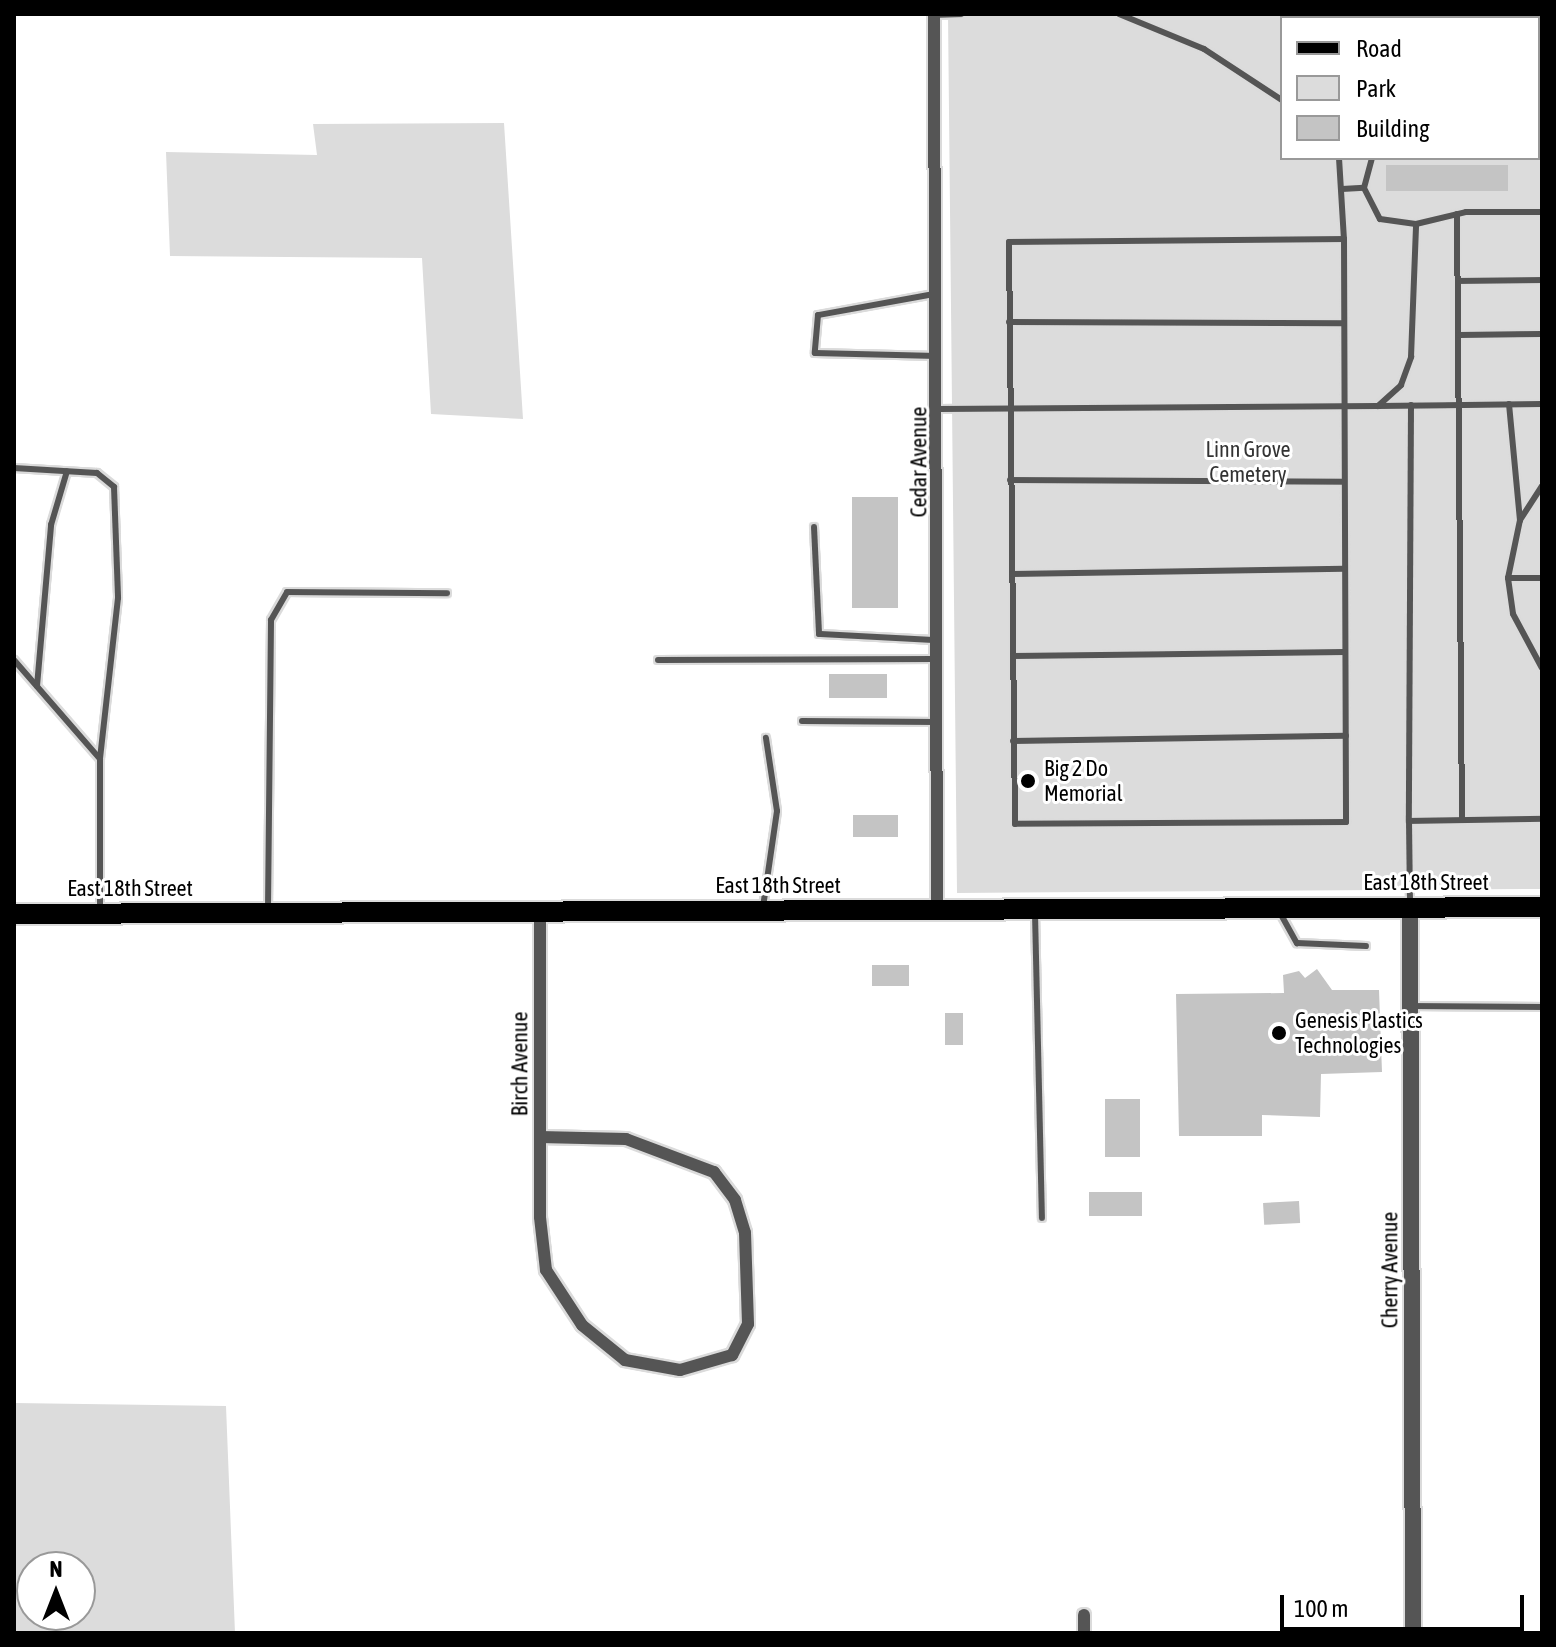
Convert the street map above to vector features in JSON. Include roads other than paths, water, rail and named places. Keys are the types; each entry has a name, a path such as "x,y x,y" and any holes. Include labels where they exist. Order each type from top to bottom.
{"main road":[{"name":"East 18th Street","path":"14,914 1542,907"}],"street":[{"name":"Cedar Avenue","path":"934,14 939,409 937,910"},
{"name":"Cherry Avenue","path":"1410,908 1413,1633"},
{"name":"Birch Avenue","path":"540,911 540,1137 540,1217 546,1270 582,1325 625,1360 680,1370 732,1355 748,1324 745,1233 735,1200 714,1172 626,1139 540,1137"},
{"path":"1084,1615 1084,1633"}],"lane":[{"path":"934,14 961,14"},
{"path":"1119,14 1204,49 1280,99"},
{"path":"1339,160 1344,239 1346,822 1015,824 1009,242 1344,239"},
{"path":"1371,160 1364,188 1380,219 1416,224 1457,214 1542,212"},
{"path":"1342,189 1364,188"},
{"path":"1457,214 1462,820"},
{"path":"1378,406 1401,385 1411,357 1416,224"},
{"path":"1458,281 1542,280"},
{"path":"937,293 833,308 818,315 815,353 938,356"},
{"path":"1009,322 1344,323"},
{"path":"1459,335 1542,334"},
{"path":"1509,404 1520,520 1508,578 1513,614 1542,668"},
{"path":"939,409 1542,404"},
{"path":"1410,908 1411,405"},
{"path":"14,468 97,473 114,487 118,598 100,759 100,913"},
{"path":"37,686 51,525 67,471"},
{"path":"1010,480 1344,482"},
{"path":"1520,520 1542,486"},
{"path":"814,527 819,634 939,640"},
{"path":"1012,574 1344,569"},
{"path":"1508,578 1542,578"},
{"path":"268,912 271,620 287,592 447,593"},
{"path":"1013,656 1345,652"},
{"path":"658,660 939,659"},
{"path":"14,660 100,759"},
{"path":"802,721 937,722"},
{"path":"1013,741 1346,736"},
{"path":"763,910 777,811 766,738"},
{"path":"1409,821 1542,819"},
{"path":"1278,908 1297,943 1366,946"},
{"path":"1035,909 1042,1218"},
{"path":"1411,1006 1542,1007"}],"place":[{"name":"Big 2 Do Memorial","path":"1028,781"},
{"name":"Genesis Plastics Technologies","path":"1279,1033"}],"park label":[{"name":"Linn Grove Cemetery","path":"1248,462"}]}
